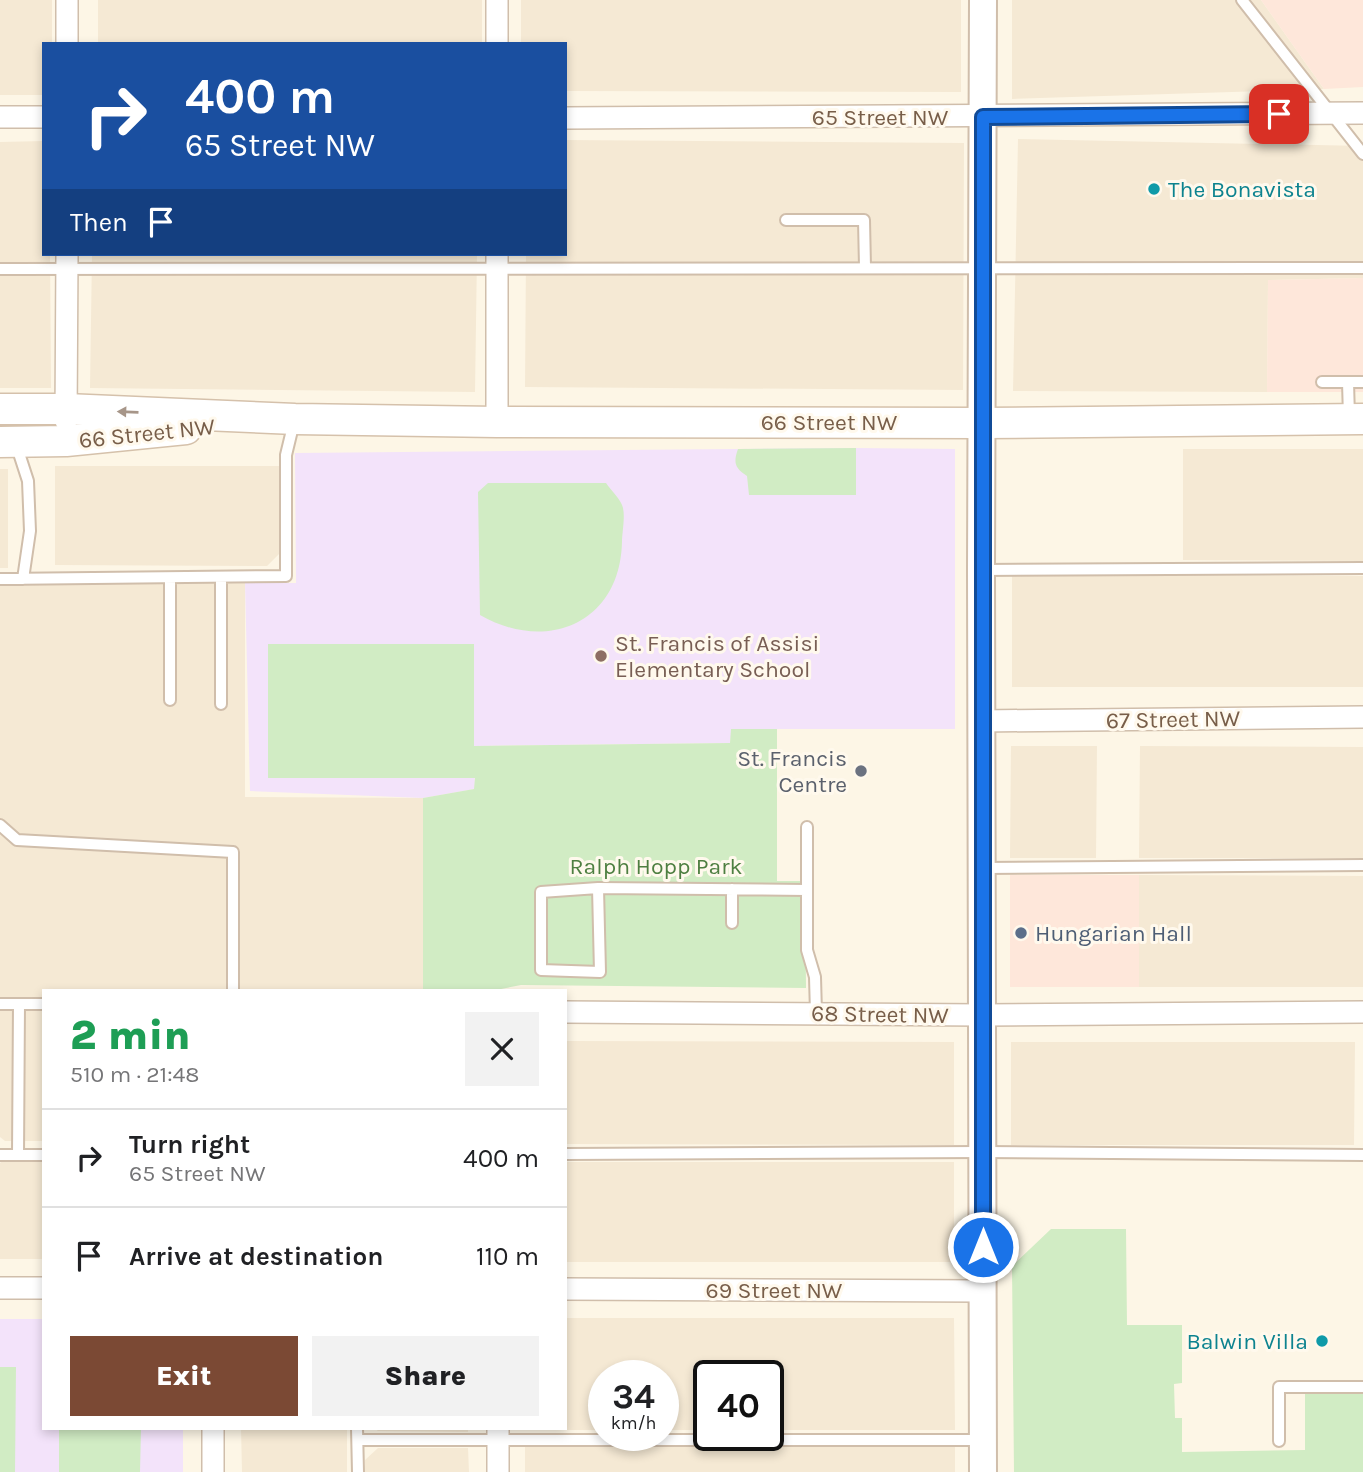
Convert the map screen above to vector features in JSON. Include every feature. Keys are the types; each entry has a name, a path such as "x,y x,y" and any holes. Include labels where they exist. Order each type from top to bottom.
{"main road":[{"name":"66 Street NW","path":"0,409 66,409 295,419 497,422 983,423 1356,419"},
{"name":"66 Street NW","path":"8,442 66,441 295,419"}],"street":[{"path":"67,0 67,42"},
{"path":"497,0 497,42"},
{"path":"983,1472 981,570 984,0"},
{"name":"65 Street NW","path":"567,118 1363,113"},
{"path":"0,117 42,117"},
{"path":"66,261 66,441"},
{"path":"497,261 497,422"},
{"name":"67 Street NW","path":"982,721 1363,717"},
{"name":"68 Street NW","path":"567,1012 983,1015 1363,1012"},
{"path":"0,1288 42,1288"},
{"name":"69 Street NW","path":"567,1289 983,1291"},
{"path":"213,1430 213,1472"},
{"path":"498,1434 498,1472"}],"lane":[{"path":"1242,0 1363,154"},
{"path":"786,219 864,219 865,267"},
{"path":"0,269 66,261 497,261 865,267 1363,268"},
{"path":"1322,382 1363,382"},
{"path":"1348,382 1356,419"},
{"path":"0,579 286,576 286,454 295,419"},
{"path":"8,442 28,481 30,531 23,579"},
{"path":"981,570 1363,568"},
{"path":"170,578 170,700"},
{"path":"221,578 221,704"},
{"path":"0,825 17,840 233,852 233,989"},
{"path":"807,827 807,950 815,977 816,1013"},
{"path":"982,867 1363,866"},
{"path":"598,888 600,972 541,970 541,892 598,888 807,890"},
{"path":"732,889 732,923"},
{"path":"0,1004 42,1004"},
{"path":"18,1155 19,1004"},
{"path":"567,1154 983,1152 1363,1155"},
{"path":"0,1155 42,1155"},
{"path":"1279,1441 1279,1387 1363,1387"},
{"path":"358,1430 358,1472"},
{"path":"358,1440 498,1434 983,1440"}],"shaded area":[{"path":"0,0 52,0 52,42 42,42 42,95 0,95"},
{"path":"98,0 482,0 482,42 98,42"},
{"path":"521,0 961,0 961,92 567,91 567,42 521,42"},
{"path":"1012,0 1261,0 1324,89 1012,99"},
{"path":"1261,0 1363,0 1363,87 1324,89"},
{"path":"1018,139 1363,146 1363,278 1268,280 1267,392 1013,391"},
{"path":"567,140 964,143 963,390 525,387 526,256 567,256"},
{"path":"42,141 42,256 50,256 51,388 0,388 0,142"},
{"path":"92,256 477,256 475,392 90,388"},
{"path":"1363,278 1363,392 1267,392 1268,280"},
{"name":"St. Francis of Assisi Elementary School","path":"955,449 955,729 732,729 730,743 474,746 475,789 423,798 250,791 245,583 296,583 295,453"},
{"path":"1183,449 1363,449 1363,561 1183,560"},
{"path":"55,466 280,466 280,553 267,566 55,565"},
{"path":"0,469 8,469 8,568 0,568"},
{"path":"1012,575 1363,576 1363,687 1012,687"},
{"path":"3,582 245,583 245,797 423,798 424,989 42,989 42,1141 5,1141 0,1137 0,586"},
{"path":"1011,746 1097,746 1096,858 1010,858"},
{"path":"1140,746 1363,747 1363,858 1139,858"},
{"path":"1010,875 1139,875 1139,987 1010,987"},
{"path":"1139,875 1363,876 1363,987 1139,987"},
{"path":"567,1041 954,1042 954,1145 567,1144"},
{"path":"1011,1042 1355,1042 1354,1145 1011,1145"},
{"path":"5,1159 42,1159 42,1259 0,1259 0,1163"},
{"path":"567,1162 954,1162 954,1262 567,1262"},
{"path":"567,1318 954,1318 955,1430 784,1430 784,1360 693,1360 693,1430 679,1430 679,1360 588,1360 588,1430 567,1430"},
{"path":"0,1319 42,1319 42,1430 183,1430 183,1472 0,1472"},
{"path":"241,1430 347,1430 347,1472 242,1472"},
{"path":"468,1430 468,1432 378,1431"},
{"path":"525,1447 588,1447 588,1451 679,1451 679,1447 693,1447 693,1451 784,1451 784,1447 955,1447 955,1472 525,1472"},
{"path":"378,1448 468,1448 469,1472 365,1472 365,1460"}],"green space":[{"path":"856,448 856,495 749,495 747,476 735,462 738,449"},
{"path":"488,483 606,483 622,505 622,542 618,570 608,593 594,611 575,624 553,630 530,631 505,626 480,615 478,492"},
{"name":"Ralph Hopp Park","path":"268,644 474,644 474,746 730,743 731,729 777,729 777,881 805,881 806,988 521,985 501,989 423,989 423,798 474,789 475,778 268,778"},
{"path":"1051,1229 1126,1229 1127,1325 1182,1325 1182,1383 1174,1384 1175,1418 1182,1418 1182,1452 1305,1450 1305,1393 1363,1393 1363,1472 1014,1472 1012,1266"},
{"path":"0,1367 16,1367 15,1472 0,1472"},
{"path":"59,1430 141,1430 140,1472 59,1472"}],"place":[{"name":"The Bonavista","path":"1154,189"},
{"name":"St. Francis of Assisi Elementary School","path":"601,656"},
{"name":"St. Francis Centre","path":"861,771"},
{"name":"Hungarian Hall","path":"1021,933"},
{"name":"Balwin Villa","path":"1322,1341"}],"route":[{"path":"983,1247 983,117 1279,114"}]}
